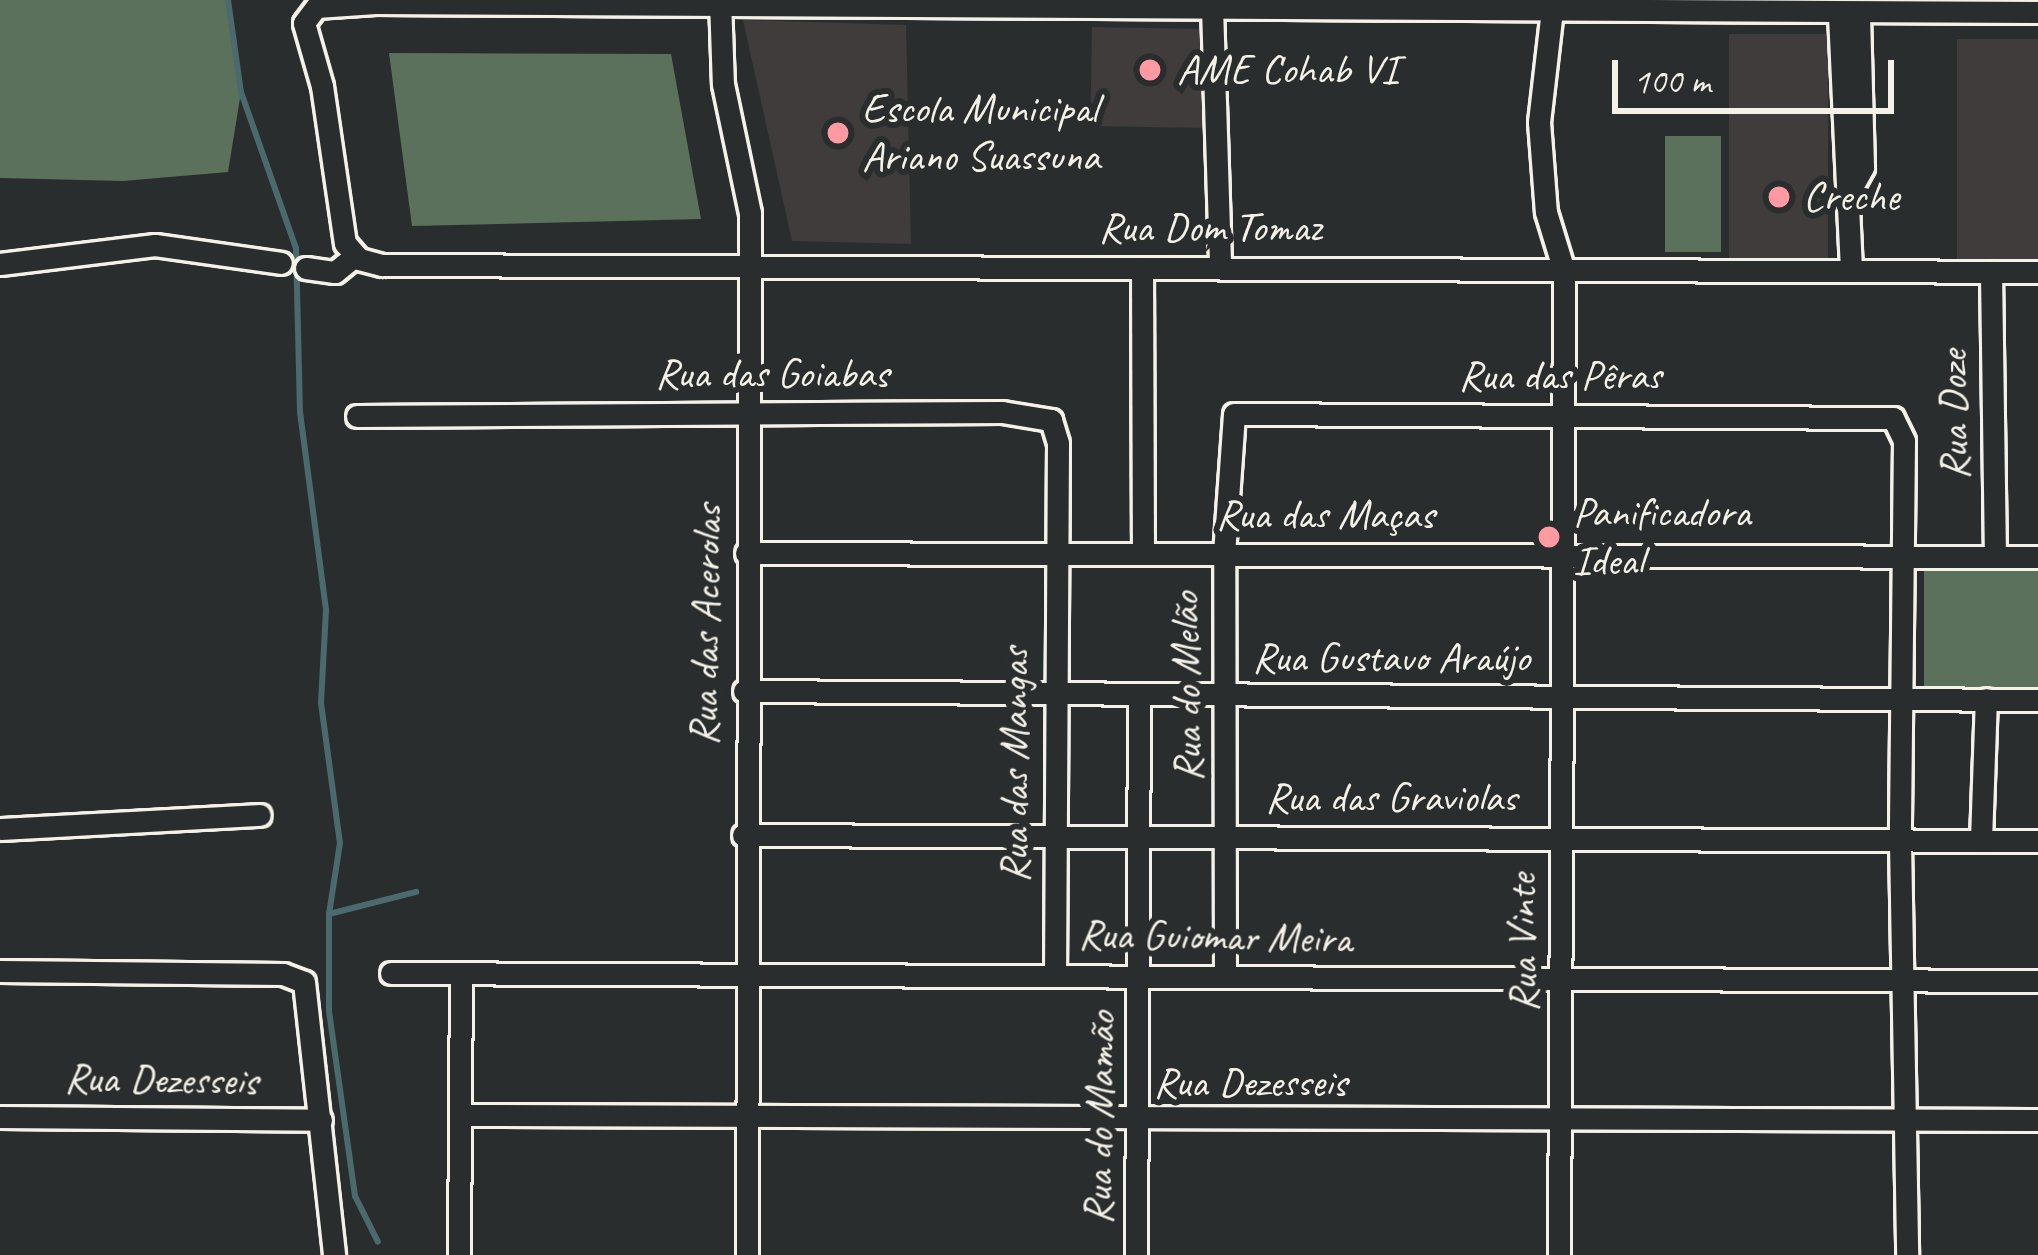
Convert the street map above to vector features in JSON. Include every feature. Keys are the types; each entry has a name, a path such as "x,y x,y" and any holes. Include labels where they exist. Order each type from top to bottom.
{"street":[{"name":"Rua das Acerolas","path":"720,2 723,84 747,182 751,266 743,835 747,1255"},
{"path":"306,268 335,272 355,256 345,243 322,86 304,30 312,8 330,4 1553,5 1849,14 1989,6 2038,12"},
{"name":"Rua Vinte","path":"1553,5 1540,176 1564,271 1564,1122 1559,1255"},
{"path":"1212,7 1220,268"},
{"path":"1849,14 1863,167 1852,187 1851,271"},
{"path":"0,264 155,245 281,263"},
{"name":"Rua Dom Tomaz","path":"355,256 382,265 2038,272"},
{"path":"1142,268 1143,551"},
{"name":"Rua Doze","path":"1991,272 1995,556"},
{"name":"Rua das Pêras","path":"1247,412 1872,415 1898,421 1904,430 1904,558"},
{"name":"Rua do Melão","path":"1225,975 1229,696 1224,554 1229,424 1247,412"},
{"name":"Rua das Goiabas","path":"357,416 1042,415 1054,424 1058,442 1055,554"},
{"name":"Rua das Maças","path":"746,553 1995,556"},
{"name":"Rua das Mangas","path":"1055,554 1055,974"},
{"path":"1995,556 2038,557"},
{"path":"1904,558 1900,842 1907,1255"},
{"name":"Rua Gustavo Araújo","path":"745,691 1562,698 1904,695 2038,700"},
{"name":"Rua do Mamão","path":"1136,1255 1141,972 1138,695"},
{"path":"1982,840 1986,699"},
{"path":"0,829 260,815"},
{"name":"Rua das Graviolas","path":"743,835 2038,842"},
{"path":"0,971 298,977 308,991 334,1255"},
{"name":"Rua Guiomar Meira","path":"391,973 744,978 1141,972 1563,982 2038,981"},
{"path":"459,1255 461,976"},
{"name":"Rua Dezesseis","path":"463,1115 1139,1122 2038,1120"},
{"name":"Rua Dezesseis","path":"0,1117 321,1120"}],"shaded area":[{"name":"Escola Municipal Ariano Suassuna","path":"743,20 906,25 911,244 792,241"},
{"path":"1092,27 1204,29 1202,128 1090,126"},
{"name":"Creche","path":"1729,34 1828,34 1828,263 1729,263"},
{"path":"1957,39 2038,39 2038,265 1957,265"}],"green space":[{"path":"0,0 226,0 241,92 228,172 123,181 0,178"},
{"path":"389,53 671,54 701,219 412,226"},
{"path":"1665,136 1721,136 1721,252 1665,252"},
{"path":"1924,571 2038,571 2038,693 1924,693"}],"waterway":[{"path":"228,0 241,92 296,248 300,412 326,610 321,703 340,843 329,914 329,1011 355,1196 378,1242"},
{"path":"329,914 416,892"}],"place":[{"name":"AME Cohab VI","path":"1150,70"},
{"name":"Escola Municipal Ariano Suassuna","path":"838,133"},
{"name":"Creche","path":"1779,197"},
{"name":"Panificadora Ideal","path":"1549,537"}]}
